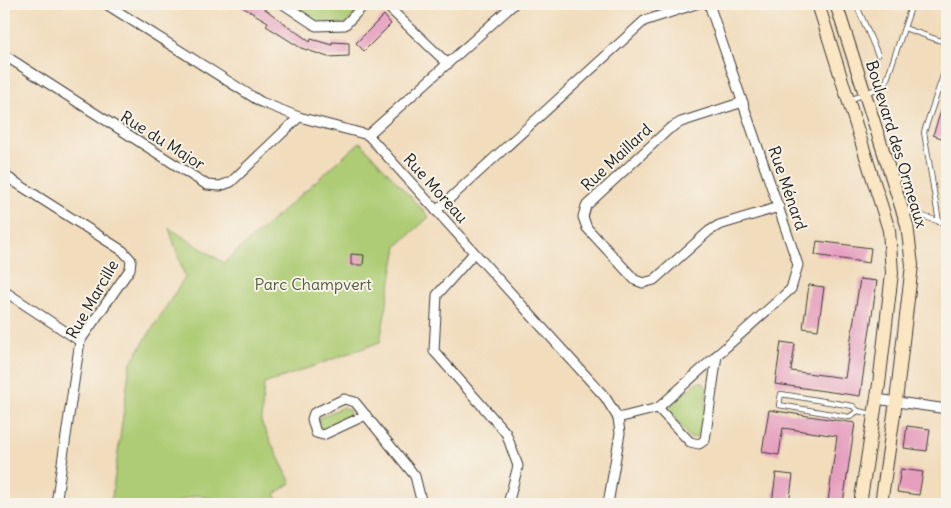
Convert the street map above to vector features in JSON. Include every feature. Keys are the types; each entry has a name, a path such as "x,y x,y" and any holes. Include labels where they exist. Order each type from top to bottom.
{"street":[{"path":"106,4 260,102 299,117 368,135 514,4"},
{"path":"282,4 316,26 345,25 365,4"},
{"path":"385,4 448,64"},
{"path":"436,211 644,21 696,4"},
{"name":"Rue Ménard","path":"618,418 658,408 791,289 798,265 710,4"},
{"name":"Boulevard des Ormeaux","path":"818,4 889,230 892,266 874,414 860,504"},
{"name":"Boulevard des Ormeaux","path":"836,4 907,225 912,265 896,401 881,504"},
{"name":"Rue du Major","path":"4,55 207,185 220,186 231,182 299,117"},
{"name":"Rue Maillard","path":"743,102 681,122 668,129 586,206 584,217 587,228 635,280 643,283 654,280 709,231 719,225 779,207"},
{"name":"Rue Moreau","path":"368,135 605,398 618,418"},
{"name":"Rue Marcille","path":"4,175 123,251 130,260 130,269 80,341 56,504"},
{"path":"474,252 437,295 434,351 506,433 518,466 508,504"},
{"path":"4,291 80,341"},
{"path":"658,408 690,442 699,444 705,440 717,355"},
{"path":"366,415 323,435 316,433 312,419 314,413 344,399 355,402 366,415 416,476 422,504"},
{"path":"876,399 947,409"},
{"path":"608,504 620,433 618,418"}],"lane":[{"path":"856,4 878,55"},
{"path":"848,100 865,95 885,85 912,4"},
{"path":"904,28 947,43"},
{"path":"939,222 924,132 947,64"},
{"path":"902,210 947,224"},
{"path":"858,411 849,417 779,405 781,394 853,406 858,411 874,414"}],"green space":[{"path":"283,4 365,4 345,25 316,26"},
{"name":"Parc Champvert","path":"360,142 429,217 397,246 380,342 264,384 261,422 291,483 275,494 280,504 230,504 197,495 171,504 111,504 130,364 185,277 169,228 224,263"},
{"path":"702,382 707,388 702,432 697,437 690,438 667,409 696,383"},
{"path":"343,407 350,411 348,419 325,429 318,427 319,418"}],"building":[{"path":"237,4 258,4 310,42 311,39 332,45 332,42 349,43 349,56 328,57 301,48 266,26 268,22"},
{"path":"384,15 391,24 364,51 356,43"},
{"path":"947,96 947,140 933,135"},
{"path":"817,241 871,248 869,263 815,255"},
{"path":"351,254 364,255 363,265 351,265"},
{"path":"860,279 877,281 860,396 775,384 781,342 795,344 791,371 845,378"},
{"path":"809,285 824,287 818,330 803,328"},
{"path":"769,410 855,423 843,503 828,501 837,436 783,428 779,455 762,452"},
{"path":"907,426 930,429 927,451 904,448"},
{"path":"901,469 923,472 919,495 897,492"},
{"path":"776,473 793,475 789,504 772,503"}]}
